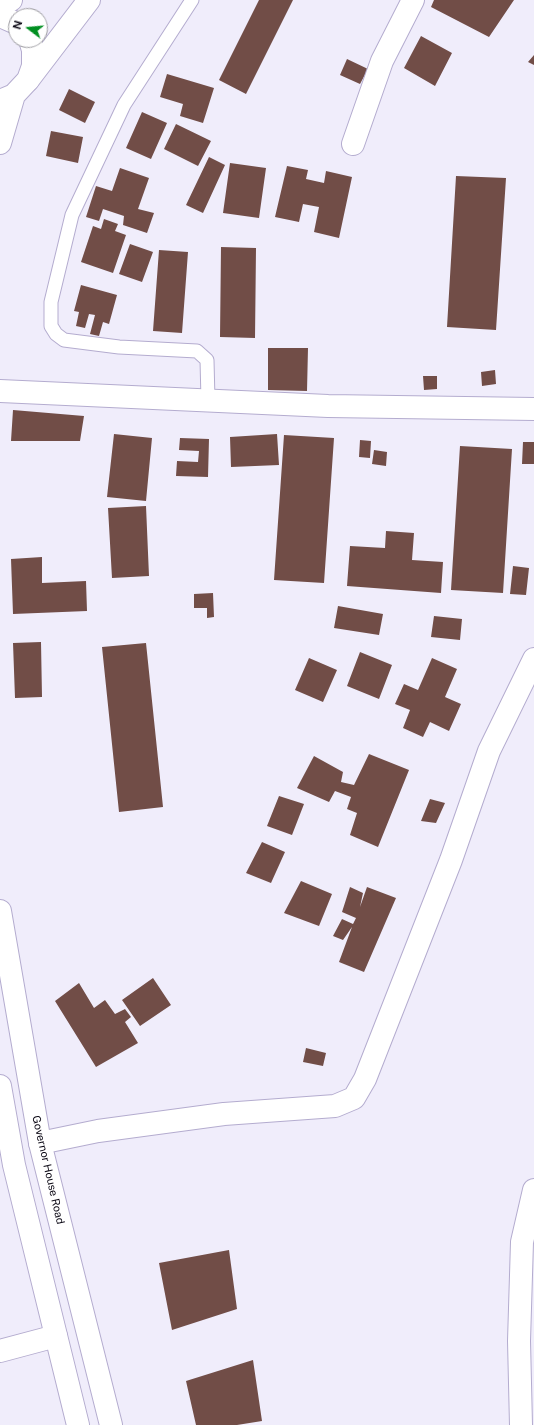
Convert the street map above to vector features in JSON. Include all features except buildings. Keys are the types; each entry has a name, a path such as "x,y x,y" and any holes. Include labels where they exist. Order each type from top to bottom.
{"street":[{"path":"0,7 11,0"},
{"path":"14,92 89,0"},
{"path":"353,144 382,61 413,0"},
{"path":"0,143 14,92 33,66 32,48"},
{"path":"0,391 328,406 534,409"},
{"path":"40,1143 98,1130 224,1114 335,1106 354,1098 365,1079 451,860 489,751 534,659"},
{"name":"Governor House Road","path":"0,911 40,1143 111,1425"},
{"path":"0,1086 14,1166 78,1425"},
{"path":"521,1425 519,1341 522,1242 534,1190"},
{"path":"0,1350 56,1336"}],"lane":[{"path":"192,0 124,105 72,215 51,302 51,326 56,334 64,340 119,347 198,351 207,360 208,400"}]}
